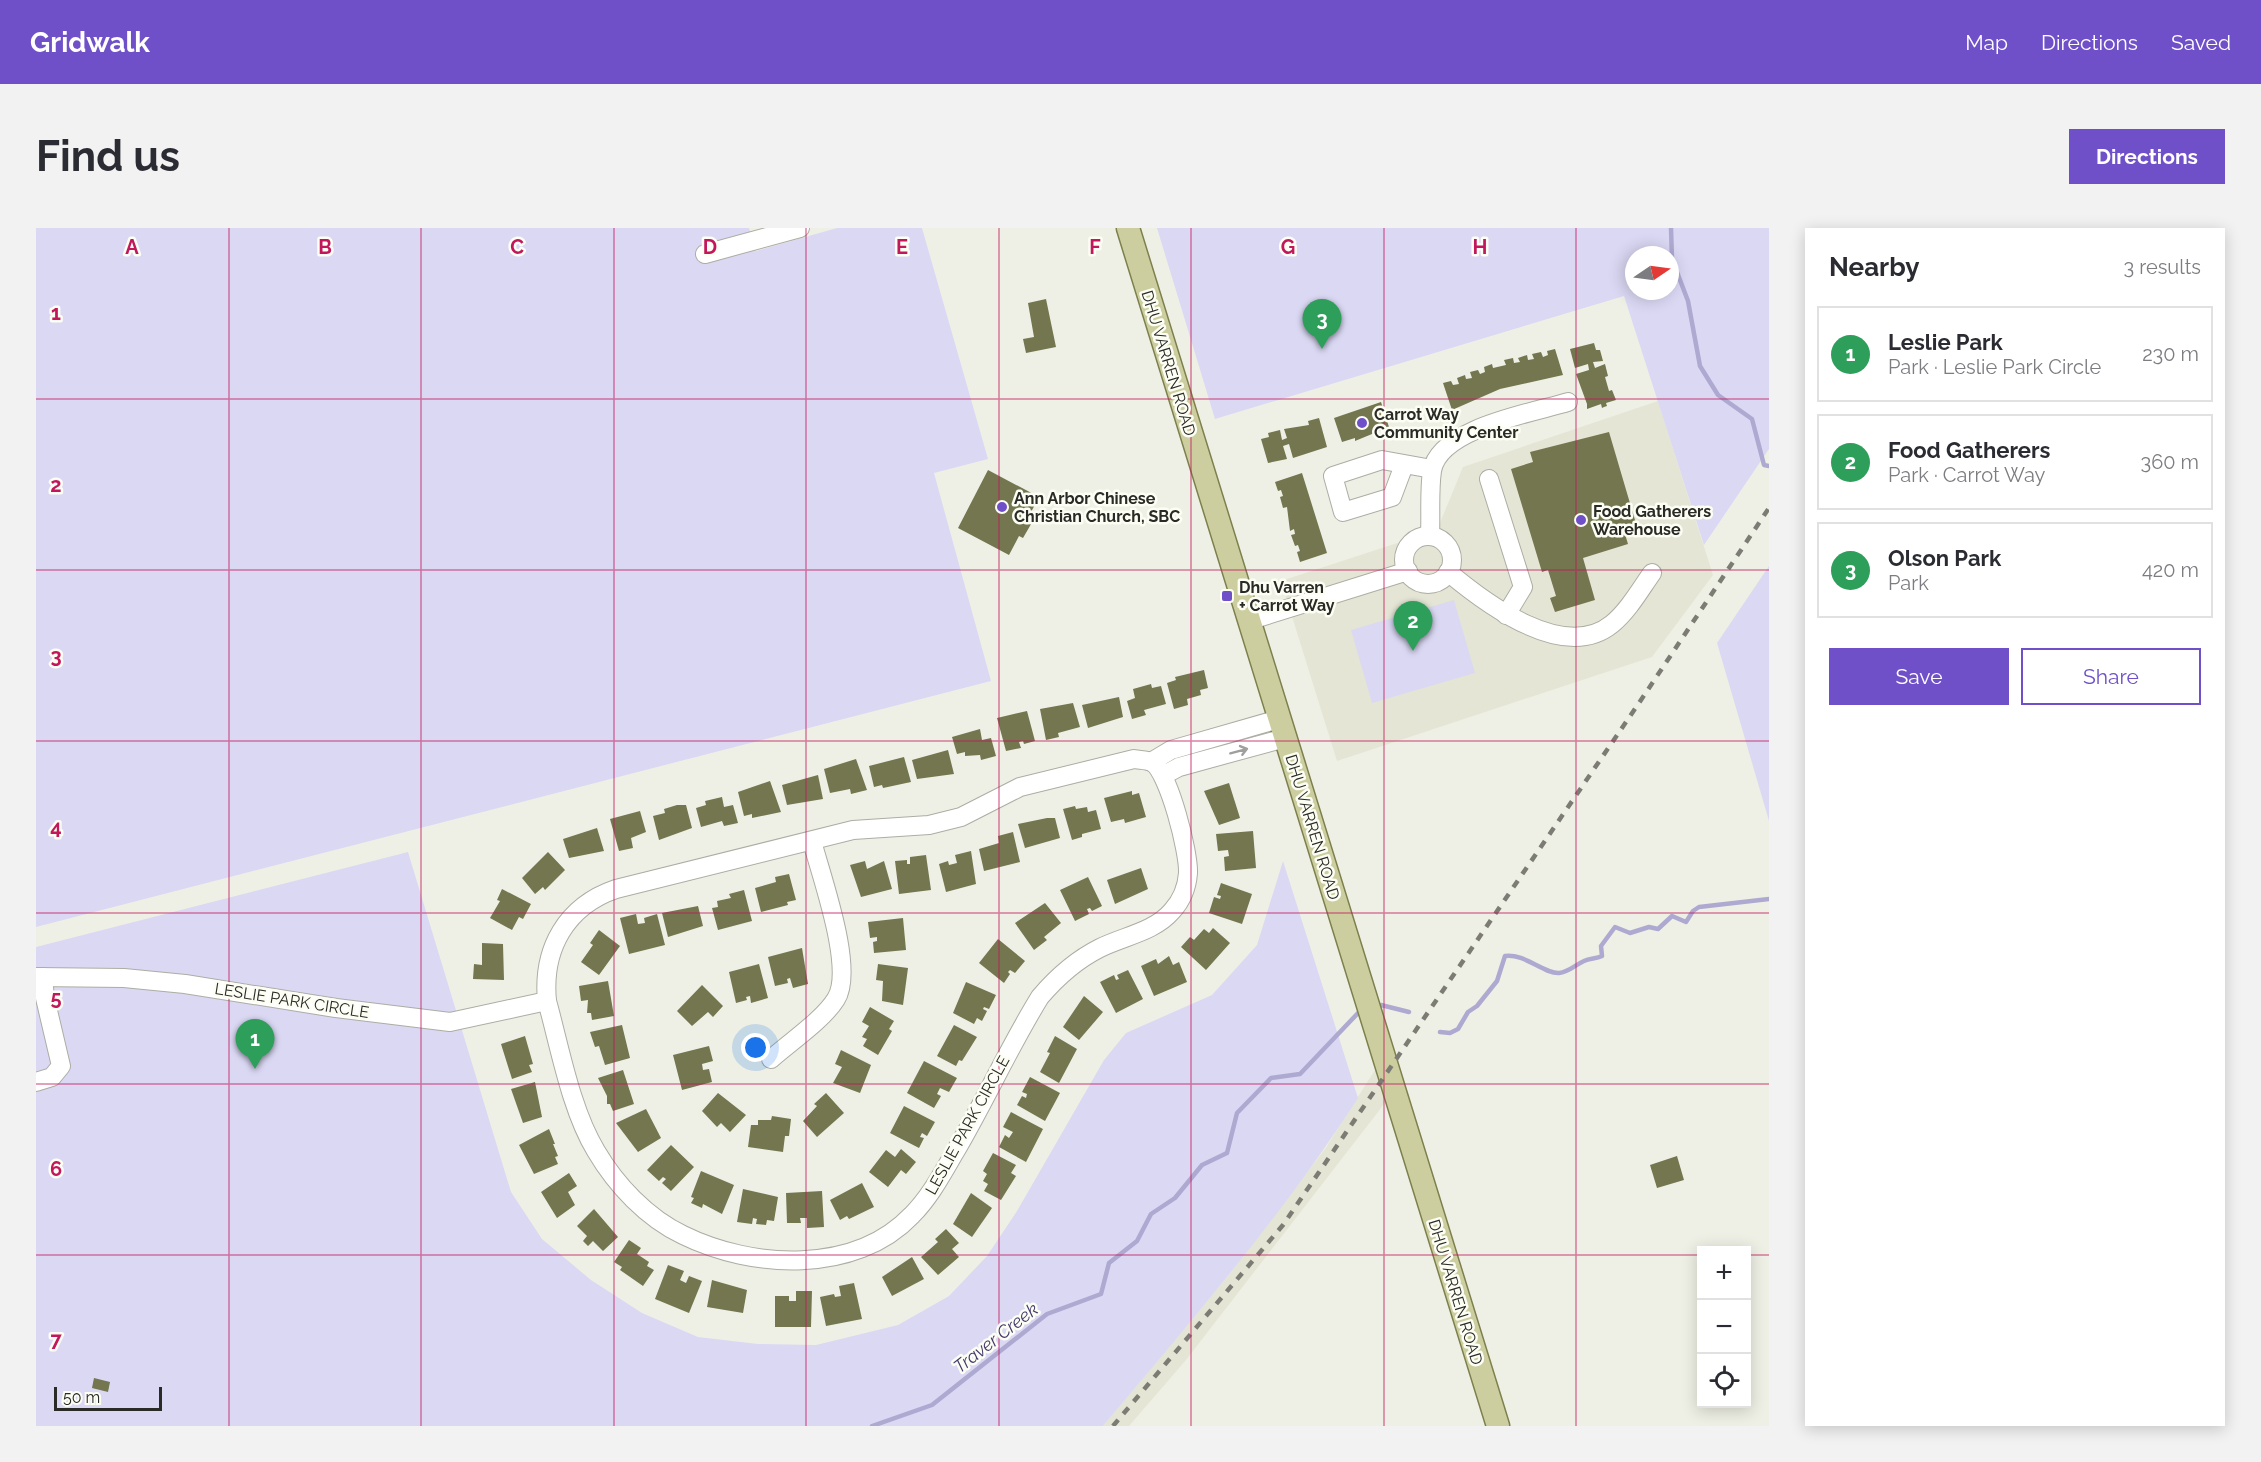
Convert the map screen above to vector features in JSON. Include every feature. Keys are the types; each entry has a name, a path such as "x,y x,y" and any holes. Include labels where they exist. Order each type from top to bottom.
{"main road":[{"name":"DHU VARREN ROAD","path":"1128,228 1498,1426"}],"street":[{"path":"705,254 800,228"},
{"path":"1430,536 1432,469 1440,452 1457,438 1568,402"},
{"path":"1404,465 1432,469"},
{"path":"1489,479 1523,587 1506,615"},
{"path":"1430,536 1438,538 1449,548 1452,563 1448,572 1439,581 1425,583 1418,581 1408,571 1405,557 1410,544 1416,539 1430,536"},
{"path":"1248,621 1408,571"},
{"path":"1448,572 1506,615 1551,633 1578,636 1612,625 1652,573"},
{"name":"LESLIE PARK CIRCLE","path":"1157,768 1171,750 1204,740 1282,728"},
{"name":"LESLIE PARK CIRCLE","path":"1157,768 1188,865 1186,885 1176,906 1158,924 1085,956 1051,984 1025,1021 962,1139 921,1205 899,1227 853,1251 814,1260 775,1259 729,1251 682,1235 656,1218 618,1181 595,1149 576,1102 547,1001 545,984 552,948 570,918 595,898 616,889 853,830 928,825 961,817 1020,787 1134,759 1157,768 1179,767 1209,759 1282,728"},
{"path":"1204,740 1209,759"},
{"path":"771,1059 836,1000 842,981 842,959 812,841"},
{"path":"36,1082 52,1077 61,1066 40,977"},
{"name":"LESLIE PARK CIRCLE","path":"40,977 124,978 185,984 336,1008 450,1022 547,1001"}],"shaded area":[{"path":"36,228 749,228 756,251 837,228 922,228 988,459 934,473 991,681 36,927"},
{"path":"1157,228 1769,228 1769,449 1704,545 1625,300 1679,300 1679,246 1625,246 1625,299 1624,296 1215,419"},
{"path":"1658,401 1713,575 1652,657 1337,761 1281,581 1437,530 1463,467"},
{"path":"1769,566 1769,821 1717,643"},
{"path":"1454,600 1475,673 1372,703 1351,630"},
{"path":"408,852 511,1192 542,1239 591,1280 642,1313 698,1337 758,1344 816,1345 898,1325 949,1296 987,1256 1017,1211 1104,1060 1126,1033 1212,995 1257,945 1283,861 1358,1098 1268,1225 1103,1426 36,1426 36,947"},
{"path":"1375,1070 1385,1102 1378,1112 1186,1360 1129,1426 1103,1426 1228,1276 1325,1149"}],"building":[{"path":"1046,299 1056,347 1026,353 1023,339 1034,337 1028,303"},
{"path":"1594,343 1596,350 1600,350 1603,361 1593,362 1595,368 1605,364 1608,376 1605,377 1609,391 1612,390 1616,400 1606,403 1607,406 1602,408 1601,404 1587,409 1576,374 1589,370 1588,364 1575,368 1570,349"},
{"path":"1555,349 1563,375 1500,389 1452,410 1443,383 1451,381 1453,385 1459,384 1457,378 1465,375 1466,379 1472,378 1470,372 1478,370 1480,374 1485,372 1484,367 1492,364 1493,368 1506,365 1504,360 1513,358 1514,363 1520,362 1518,358 1527,355 1528,360 1534,359 1532,354 1541,352 1543,357 1548,355 1547,351"},
{"name":"Carrot Way Community Center","path":"1381,402 1389,427 1355,441 1355,438 1342,442 1334,418"},
{"path":"1319,418 1327,447 1293,458 1289,444 1283,446 1287,459 1268,463 1261,439 1269,437 1268,433 1280,430 1282,440 1287,438 1284,429 1309,425 1308,421"},
{"name":"Food Gatherers Warehouse","path":"1609,432 1637,527 1624,531 1628,544 1583,558 1595,600 1555,612 1550,598 1556,596 1548,570 1542,572 1511,469 1533,462 1530,452"},
{"name":"Ann Arbor Chinese Christian Church, SBC","path":"988,470 1039,497 1029,516 1034,519 1023,538 1019,536 1009,555 958,528"},
{"path":"1302,473 1327,553 1300,562 1297,552 1300,551 1298,545 1295,546 1291,535 1295,534 1294,529 1290,531 1287,507 1283,508 1280,497 1283,496 1281,490 1278,491 1275,482"},
{"path":"1204,670 1208,688 1200,690 1201,695 1187,699 1188,705 1174,709 1167,683 1176,680 1175,677"},
{"path":"1151,684 1152,688 1161,686 1166,704 1144,710 1146,715 1132,719 1127,701 1135,698 1133,689"},
{"path":"1119,697 1123,717 1088,728 1082,705"},
{"path":"1073,703 1080,727 1058,733 1059,737 1046,740 1040,709"},
{"path":"1027,711 1035,741 1024,744 1023,741 1019,742 1021,748 1006,751 997,718"},
{"path":"980,729 982,740 991,738 996,756 981,760 980,755 965,756 965,752 957,754 952,737"},
{"path":"948,750 954,774 917,779 912,760"},
{"path":"904,757 911,782 883,788 882,785 874,787 869,766"},
{"path":"856,759 867,790 851,794 850,789 830,793 824,769"},
{"path":"818,775 823,799 787,805 782,785"},
{"path":"770,781 781,812 752,818 752,814 744,816 738,792"},
{"path":"1229,783 1240,818 1219,825 1204,791"},
{"path":"1132,791 1132,795 1139,793 1146,817 1125,823 1124,819 1111,822 1104,798"},
{"path":"722,797 724,807 733,805 738,823 724,826 722,821 701,827 696,808 706,805 705,801"},
{"path":"686,805 692,828 659,840 653,816 665,813 664,809"},
{"path":"1075,806 1076,809 1087,807 1088,812 1096,810 1101,829 1082,834 1082,837 1072,840 1063,809"},
{"path":"640,811 646,832 631,838 633,848 619,851 610,819"},
{"path":"1055,818 1060,838 1025,848 1018,824"},
{"path":"597,828 604,851 569,858 563,839"},
{"path":"1253,831 1256,868 1225,871 1224,857 1229,856 1228,850 1218,851 1216,834"},
{"path":"1013,832 1020,862 984,871 979,849 999,843 998,836"},
{"path":"971,851 976,884 946,892 939,864 948,861 949,865 957,863 955,855"},
{"path":"548,852 565,870 545,890 543,887 535,894 522,878"},
{"path":"926,855 931,890 899,894 895,861 907,860 907,864 910,864 910,857"},
{"path":"865,861 867,869 884,861 892,889 861,897 850,865"},
{"path":"1141,868 1148,889 1115,904 1107,880"},
{"path":"789,874 796,900 787,902 788,905 761,912 755,888 776,882 775,877"},
{"path":"1088,877 1102,906 1092,911 1090,908 1087,909 1089,914 1075,921 1060,890"},
{"path":"1221,883 1252,894 1242,924 1209,913 1214,897 1220,899 1221,896 1217,895"},
{"path":"502,889 531,904 523,919 519,917 512,930 490,918 500,901 497,900"},
{"path":"744,890 752,921 718,930 712,908 718,907 717,901 731,898 729,894"},
{"path":"1045,903 1061,923 1044,937 1047,940 1034,950 1015,923"},
{"path":"698,906 703,926 668,937 662,913"},
{"path":"636,914 638,924 645,923 644,918 657,914 665,945 629,954 620,918"},
{"path":"903,918 906,950 874,953 873,942 877,941 877,937 870,938 868,922"},
{"path":"1213,928 1230,943 1206,970 1181,947 1190,937 1194,940 1204,929 1209,933"},
{"path":"599,930 620,946 599,975 581,962 593,945 590,943"},
{"path":"998,939 1025,961 1015,973 1010,970 1008,972 1010,974 1004,983 979,963"},
{"path":"482,943 503,944 504,980 473,979 474,964 482,965"},
{"path":"802,948 808,984 793,988 790,978 787,979 788,983 775,986 768,957"},
{"path":"1169,956 1173,965 1179,962 1187,982 1154,996 1141,966 1156,959 1158,964"},
{"path":"759,964 768,998 751,1003 750,996 746,997 747,1000 736,1003 729,972"},
{"path":"878,964 908,968 903,1005 882,1001 883,981 876,980"},
{"path":"1128,970 1143,999 1116,1013 1100,982 1114,975 1116,980 1119,979 1117,975"},
{"path":"608,981 614,1016 592,1020 591,1013 587,1013 588,1000 581,1001 579,986"},
{"path":"966,982 996,995 989,1009 984,1007 983,1009 987,1011 982,1021 977,1018 974,1024 953,1013"},
{"path":"702,985 723,1006 713,1017 708,1012 692,1026 677,1011"},
{"path":"1084,996 1103,1012 1079,1040 1063,1027"},
{"path":"870,1007 894,1021 889,1029 892,1031 878,1055 863,1046 867,1039 862,1037 869,1026 862,1022"},
{"path":"622,1025 630,1058 605,1065 599,1046 595,1047 590,1032"},
{"path":"954,1025 977,1037 962,1061 959,1060 956,1066 937,1056"},
{"path":"525,1036 533,1064 529,1065 532,1072 512,1079 501,1044"},
{"path":"1055,1036 1077,1049 1059,1083 1040,1072 1050,1053 1047,1052"},
{"path":"709,1046 713,1061 702,1064 703,1070 709,1069 712,1082 682,1090 673,1055"},
{"path":"841,1050 871,1065 860,1093 833,1083 842,1067 835,1064"},
{"path":"924,1061 957,1078 949,1092 940,1088 937,1094 941,1096 934,1108 907,1093"},
{"path":"623,1070 634,1104 613,1111 610,1104 607,1104 607,1096 598,1078"},
{"path":"1030,1077 1060,1093 1045,1121 1017,1105 1022,1096 1026,1098 1027,1094 1022,1092"},
{"path":"535,1082 542,1117 523,1123 511,1089"},
{"path":"718,1093 746,1115 730,1132 721,1123 717,1127 702,1111"},
{"path":"826,1093 844,1113 817,1137 803,1121 817,1106 814,1104"},
{"path":"904,1106 935,1122 927,1136 922,1133 920,1137 924,1138 919,1148 890,1133"},
{"path":"646,1109 661,1138 638,1152 616,1123"},
{"path":"1011,1112 1043,1129 1026,1162 999,1147 1005,1135 1009,1138 1013,1132 1003,1127"},
{"path":"772,1116 791,1119 789,1136 785,1136 783,1152 748,1147 751,1125 758,1125 758,1120 771,1120"},
{"path":"549,1129 555,1144 553,1144 558,1156 555,1157 558,1164 534,1174 519,1145"},
{"path":"671,1145 694,1167 671,1191 662,1183 666,1179 663,1177 659,1181 647,1170"},
{"path":"901,1149 916,1162 906,1174 901,1170 888,1187 869,1172 886,1150 895,1157"},
{"path":"993,1153 1016,1165 1011,1173 1016,1176 1001,1200 984,1191 988,1184 983,1181 987,1174 983,1171"},
{"path":"1677,1156 1684,1180 1657,1188 1650,1165"},
{"path":"701,1171 734,1185 722,1214 703,1204 702,1208 691,1203"},
{"path":"569,1173 577,1186 568,1192 575,1205 557,1218 541,1192"},
{"path":"862,1183 874,1207 849,1219 847,1216 840,1220 830,1200"},
{"path":"743,1189 778,1197 774,1221 767,1220 766,1225 756,1224 757,1219 753,1218 752,1224 737,1222"},
{"path":"822,1191 824,1227 807,1228 807,1218 800,1218 801,1223 787,1223 786,1193"},
{"path":"971,1193 992,1208 972,1237 953,1224"},
{"path":"594,1209 618,1237 603,1251 593,1241 588,1246 583,1241 587,1236 577,1226"},
{"path":"946,1229 959,1243 952,1249 959,1257 938,1275 921,1257 938,1242 935,1239"},
{"path":"629,1240 641,1248 637,1254 649,1262 647,1266 654,1270 643,1286 620,1270 622,1267 614,1262"},
{"path":"912,1257 924,1279 892,1296 882,1277"},
{"path":"668,1265 684,1271 680,1280 686,1283 689,1276 702,1281 689,1313 655,1299"},
{"path":"712,1280 747,1290 743,1313 707,1307"},
{"path":"854,1283 862,1319 826,1326 820,1297 834,1294 835,1297 841,1296 839,1286"},
{"path":"796,1291 812,1291 811,1327 775,1327 775,1296 789,1296 789,1301 796,1301"},
{"path":"94,1378 110,1382 108,1392 92,1388"}],"waterway":[{"name":"Traver Creek","path":"1671,228 1672,259 1688,301 1700,366 1718,395 1752,419 1764,465 1769,466"},
{"name":"Traver Creek","path":"1440,1032 1450,1033 1458,1029 1468,1012 1477,1006 1497,981 1505,956 1526,960 1559,973 1586,960 1602,956 1601,946 1615,927 1630,933 1649,927 1658,929 1672,916 1686,922 1693,911 1699,907 1769,899"},
{"name":"Traver Creek","path":"1381,1005 1409,1012"},
{"name":"Traver Creek","path":"872,1426 932,1405 1047,1314 1101,1294 1109,1263 1137,1241 1151,1214 1175,1198 1202,1165 1227,1153 1237,1113 1271,1078 1300,1074 1359,1012"}],"railway":[{"path":"1113,1426 1283,1225 1639,703 1769,508"}],"place":[{"name":"Olson Park","path":"1322,349"},
{"name":"Carrot Way Community Center","path":"1362,423"},
{"name":"Ann Arbor Chinese Christian Church, SBC","path":"1002,507"},
{"name":"Food Gatherers Warehouse","path":"1581,520"},
{"name":"Dhu Varren + Carrot Way","path":"1227,596"},
{"name":"Food Gatherers","path":"1413,651"},
{"name":"Leslie Park","path":"255,1069"}]}
